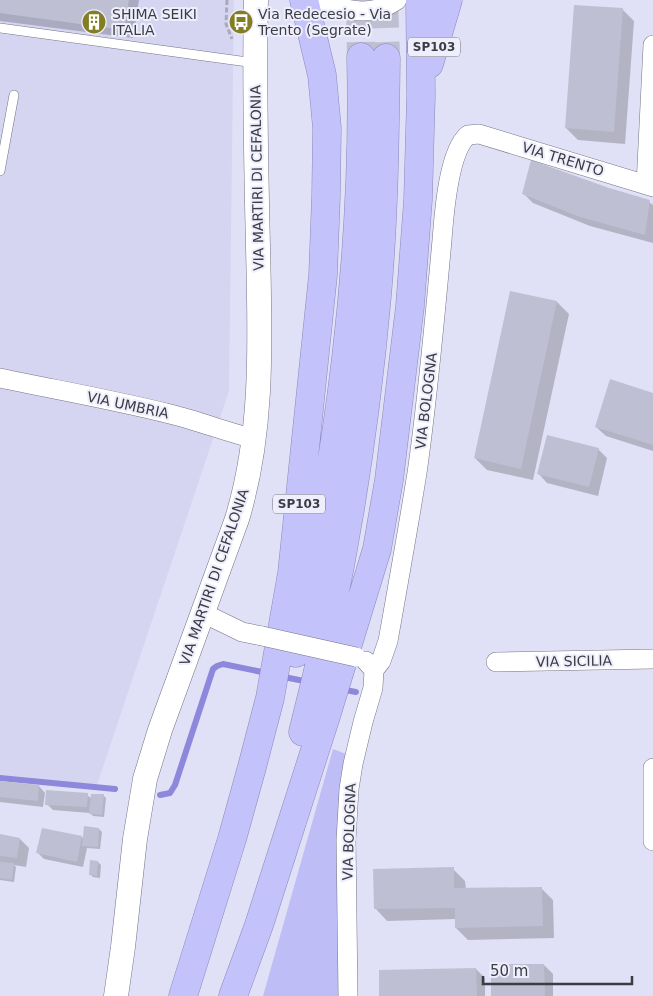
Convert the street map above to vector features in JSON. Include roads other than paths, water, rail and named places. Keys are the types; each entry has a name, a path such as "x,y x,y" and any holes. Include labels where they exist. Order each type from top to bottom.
{"highway":[{"name":"SP103","path":"182,996 232,839 270,698 292,573 323,275 326,196 327,128 322,76 304,0"},
{"name":"SP103","path":"233,996 259,925 377,549 389,480 410,306 418,200 421,95 420,0"},
{"name":"SP103","path":"421,95 448,0"},
{"name":"SP103","path":"196,996 248,840 285,704 322,525 334,456 349,343 362,146 374,57 383,195 377,294 362,432 351,507 332,607 292,776 222,996"}],"street":[{"name":"VIA MARTIRI DI CEFALONIA","path":"116,996 135,839 145,779 160,730 244,498 255,439 259,394 260,302 246,62 256,0"},
{"path":"322,0 338,8 357,12 376,9 397,0"},
{"path":"649,186 653,44"},
{"name":"VIA TRENTO","path":"472,134 479,134 649,186"},
{"name":"VIA BOLOGNA","path":"348,996 346,840 349,788 363,722 373,688 374,670 381,661 388,641 417,470 433,336 445,204 457,152 465,138 472,134"},
{"name":"VIA UMBRIA","path":"0,378 168,413 255,439"},
{"path":"203,613 242,632 364,659 374,670"},
{"name":"VIA SICILIA","path":"496,662 653,659"},
{"path":"653,768 653,841"}],"lane":[{"path":"0,28 246,62"},
{"path":"0,171 14,95"}],"waterway":[{"path":"160,795 170,793 175,785 213,669 223,664 267,673"},
{"path":"279,676 309,682"},
{"path":"340,689 356,692"},
{"path":"0,778 115,789"}],"tunnel":[{"path":"360,0 361,57"},
{"path":"384,0 386,58"}],"place":[{"name":"SHIMA SEIKI ITALIA","path":"94,22"},
{"name":"Via Redecesio - Via Trento (Segrate)","path":"241,22"}]}
